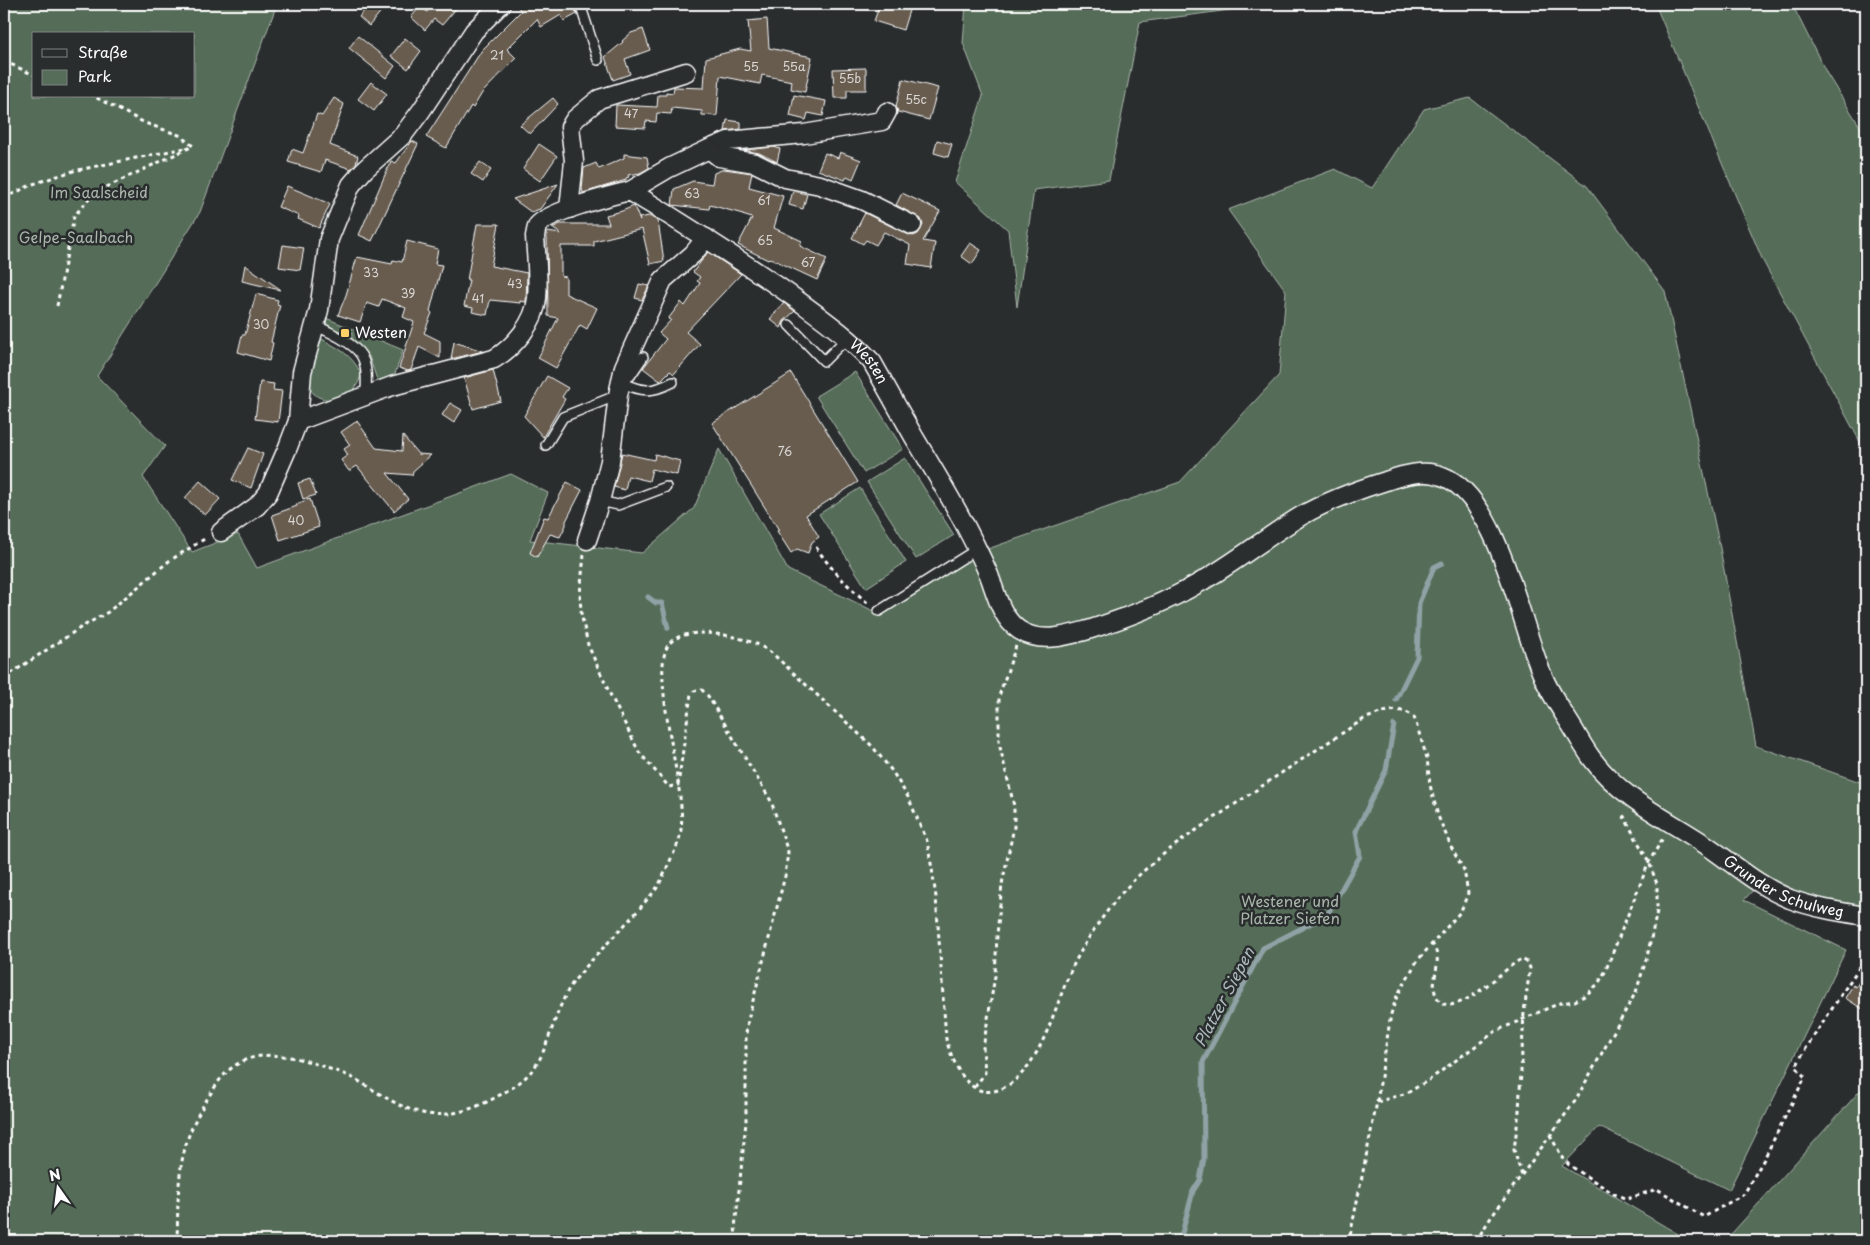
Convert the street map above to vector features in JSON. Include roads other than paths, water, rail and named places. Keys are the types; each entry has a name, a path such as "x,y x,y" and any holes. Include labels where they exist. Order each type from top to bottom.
{"street":[{"path":"221,532 257,506 268,493 279,471 298,420 302,372 319,310 329,239 351,185 364,170 402,135 421,111 474,31 501,4"},
{"path":"570,209 574,161 570,127 575,119 598,99 686,72"},
{"path":"298,420 392,386 494,359 507,351 526,327 533,314 537,298 535,236 537,226 543,220 613,194 630,191 670,168 728,141 804,134 882,122 887,112"},
{"path":"709,149 719,157 755,163 785,178 820,185 862,200 912,225"},
{"name":"Westen","path":"630,191 769,280 847,338 872,362 956,507 999,604 1011,623 1021,632"},
{"path":"587,540 600,501 610,461 619,389 624,367 663,280 693,254 706,238"},
{"name":"Grunder Schulweg","path":"1021,632 1045,639 1062,637 1123,618 1196,585 1302,516 1330,501 1365,487 1407,475 1428,473 1441,475 1464,490 1475,501 1484,516 1504,562 1543,677 1593,760 1615,784 1639,803 1707,846 1750,877 1785,897 1804,904 1866,916"}],"lane":[{"path":"580,4 598,60"},
{"path":"314,324 332,333 355,349 363,358 366,373 366,396"},
{"path":"790,325 824,361 847,338"},
{"path":"546,445 563,417 619,389 643,357"},
{"path":"619,389 659,389 673,382"},
{"path":"600,501 618,505 666,487"},
{"path":"879,611 974,544"}],"waterway":[{"name":"Platzer Siepen","path":"1396,700 1417,657 1419,603 1434,567 1442,563"},
{"path":"648,597 656,603 662,603 668,628"},
{"name":"Platzer Siepen","path":"1180,1241 1193,1191 1200,1180 1204,1158 1203,1062 1263,948 1327,915 1360,856 1356,831 1386,770 1394,725"}],"place":[{"name":"Westen","path":"345,333"}],"park label":[{"name":"Im Saalscheid","path":"99,193"},
{"name":"Gelpe-Saalbach","path":"76,238"},
{"name":"Westener und Platzer Siefen","path":"1290,910"}]}
